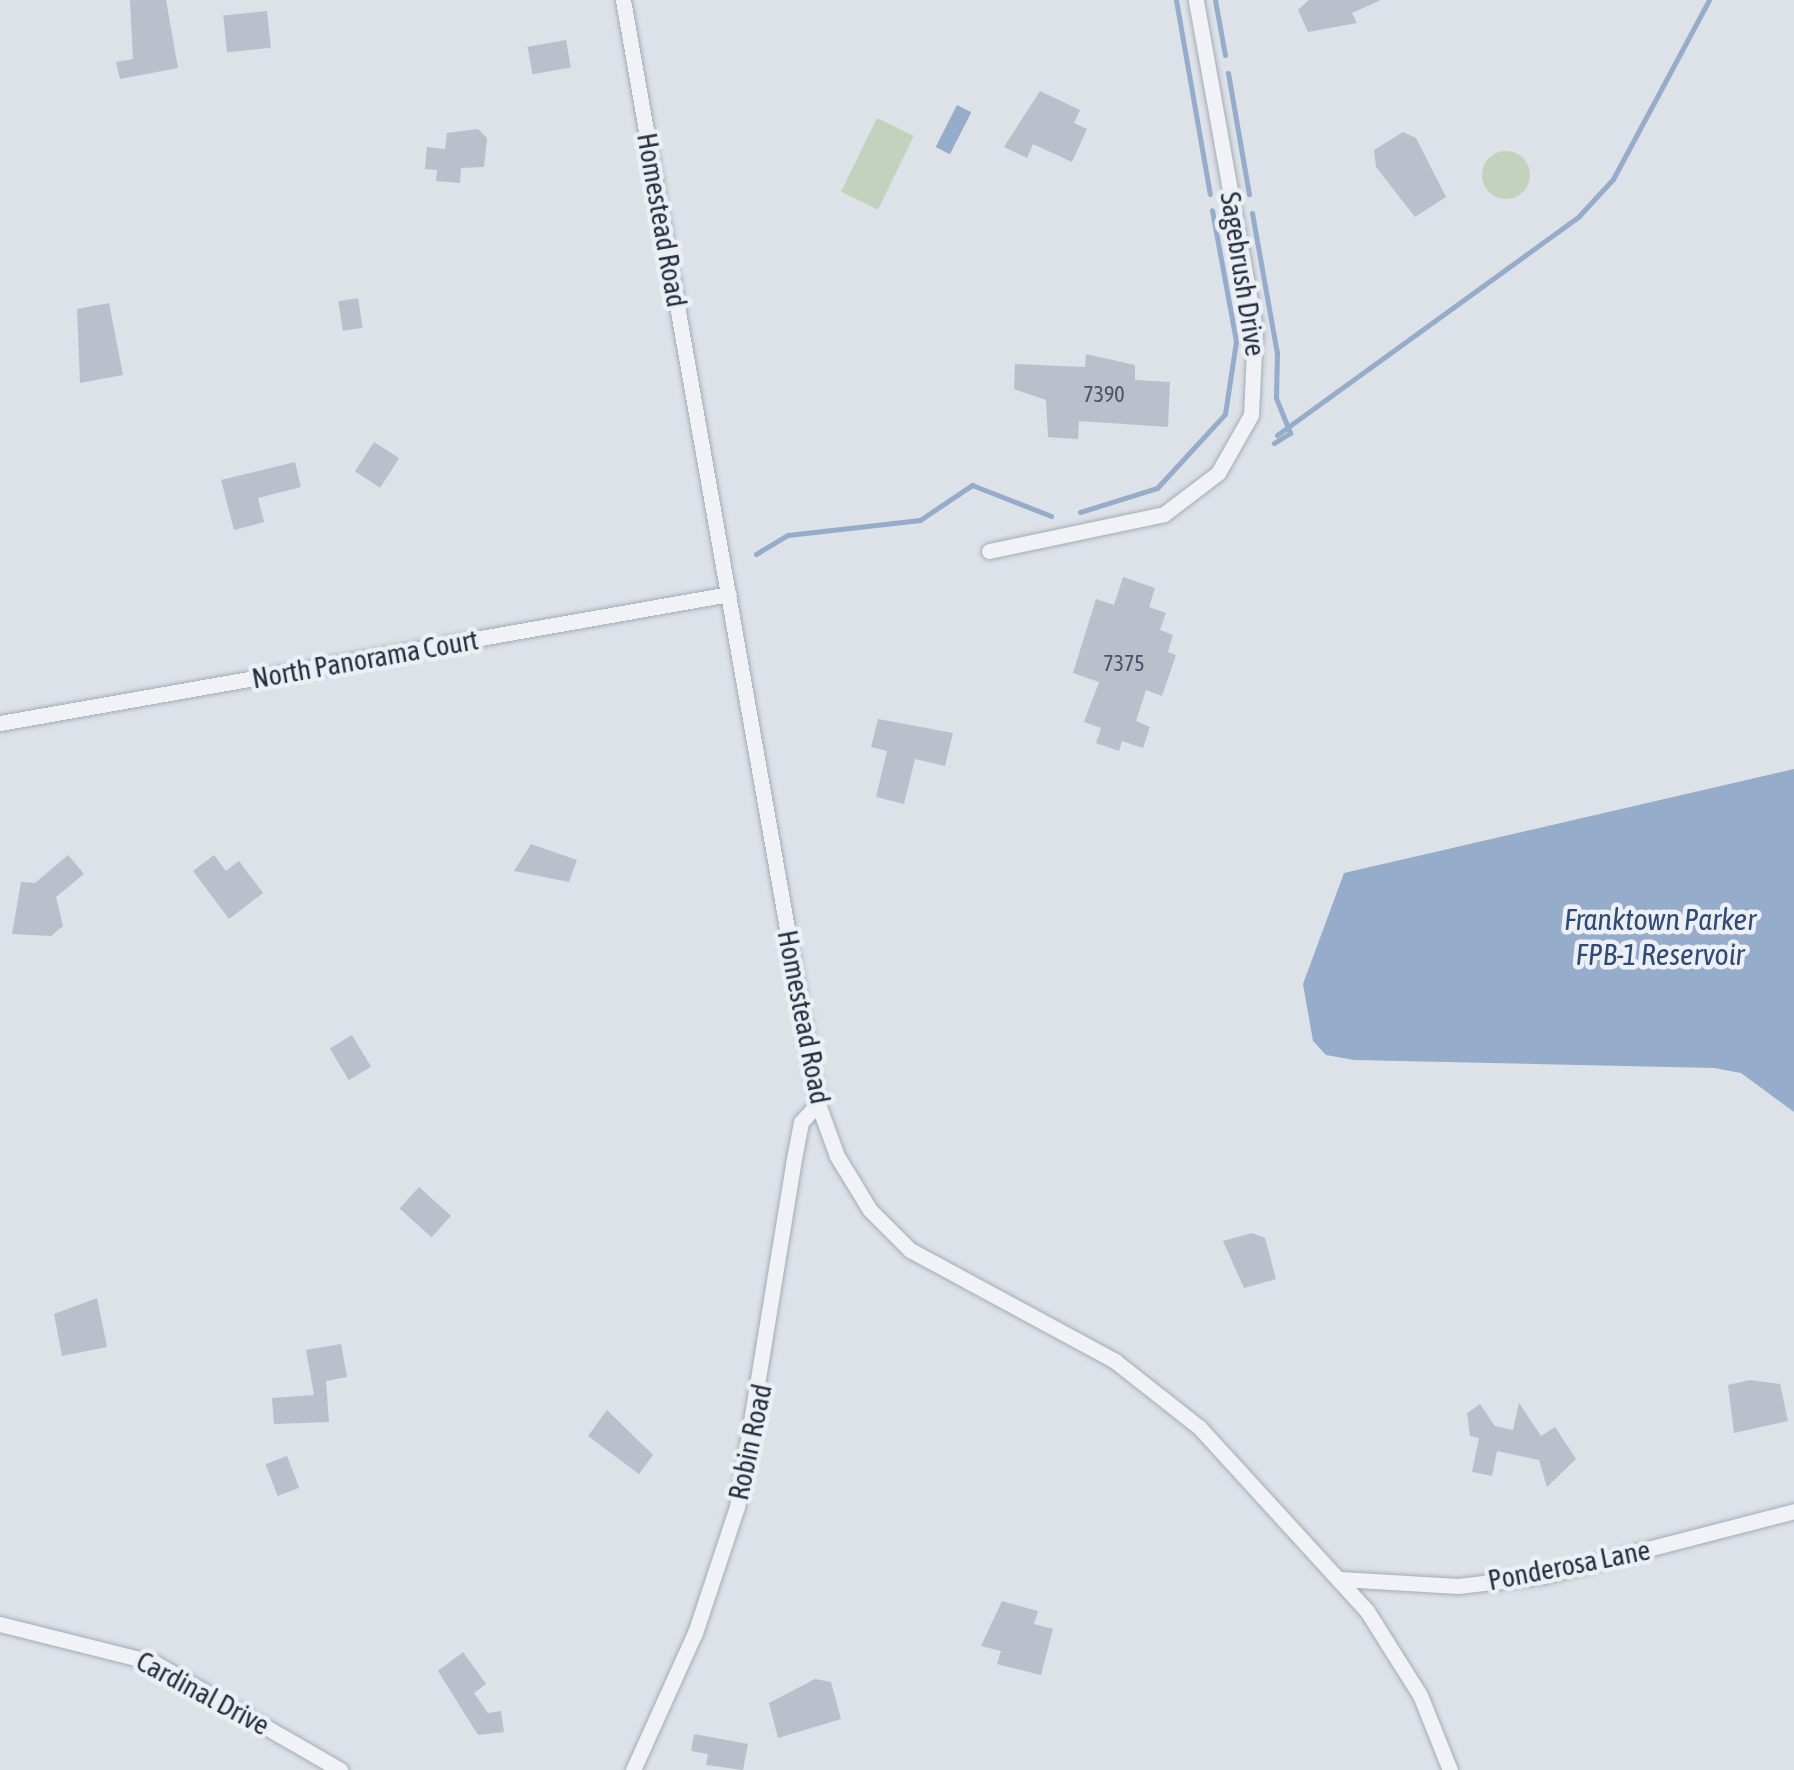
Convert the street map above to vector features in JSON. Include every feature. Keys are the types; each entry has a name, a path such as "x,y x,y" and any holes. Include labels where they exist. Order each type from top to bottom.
{"street":[{"name":"Homestead Road","path":"623,0 818,1104 850,1182 888,1230 950,1277 1115,1361 1169,1400 1340,1580 1406,1669 1450,1770"},
{"name":"Sagebrush Drive","path":"989,552 1164,514 1218,473 1251,415 1255,329 1196,0"},
{"name":"North Panorama Court","path":"0,723 729,594"},
{"name":"Robin Road","path":"633,1770 690,1647 737,1506 792,1164 801,1122 818,1104"},
{"name":"Ponderosa Lane","path":"1340,1580 1458,1586 1543,1576 1794,1511"},
{"name":"Cardinal Drive","path":"0,1624 155,1663 340,1770"}],"green space":[{"path":"877,118 914,136 878,210 841,192"},
{"path":"1506,151 1523,158 1530,175 1523,192 1506,199 1489,192 1482,175 1489,158"}],"water":[{"path":"957,105 971,112 950,154 936,147"},
{"name":"Franktown Parker FPB-1 Reservoir","path":"1794,769 1794,1112 1741,1073 1714,1068 1354,1060 1326,1055 1313,1041 1303,984 1344,873"}],"building":[{"path":"130,0 166,0 178,68 120,79 116,62 133,59"},
{"path":"1309,0 1381,0 1352,13 1357,23 1308,32 1298,10"},
{"path":"267,11 271,48 227,52 223,16"},
{"path":"566,40 571,68 532,74 528,47"},
{"path":"1040,91 1080,110 1074,123 1087,129 1072,162 1033,144 1027,158 1004,147"},
{"path":"478,129 487,138 484,167 461,168 460,183 436,181 437,170 425,169 427,147 445,149 447,133"},
{"path":"1403,132 1416,138 1446,197 1415,217 1376,167 1374,150"},
{"path":"358,298 363,328 343,331 338,301"},
{"path":"109,303 123,375 80,383 77,309"},
{"path":"1086,354 1135,365 1135,380 1170,382 1168,427 1079,421 1078,439 1048,437 1046,400 1014,389 1015,364 1085,367"},
{"path":"374,442 399,458 380,488 355,471"},
{"path":"295,462 301,487 258,498 264,522 234,530 221,480"},
{"path":"1123,577 1155,588 1149,607 1166,613 1160,630 1173,635 1168,652 1176,655 1162,696 1146,690 1136,721 1150,727 1143,748 1122,741 1119,751 1096,743 1101,728 1084,722 1099,682 1073,673 1096,599 1114,605"},
{"path":"878,719 953,733 945,766 915,759 904,804 876,797 887,751 871,747"},
{"path":"531,844 577,860 569,882 514,871"},
{"path":"68,855 84,874 56,897 63,926 51,936 12,934 21,882 35,883"},
{"path":"214,855 226,871 239,861 263,893 229,919 193,871"},
{"path":"352,1035 371,1067 349,1080 330,1048"},
{"path":"419,1187 451,1216 432,1237 400,1209"},
{"path":"1252,1233 1265,1238 1276,1279 1244,1288 1223,1241"},
{"path":"97,1298 107,1347 62,1356 54,1314"},
{"path":"341,1344 347,1377 326,1381 329,1422 274,1424 272,1398 314,1395 306,1350"},
{"path":"1750,1380 1780,1384 1788,1421 1734,1433 1728,1385"},
{"path":"1519,1403 1541,1436 1555,1427 1576,1459 1547,1487 1539,1460 1497,1451 1492,1476 1472,1472 1479,1438 1470,1436 1467,1413 1480,1404 1495,1426 1513,1430"},
{"path":"607,1410 653,1455 639,1474 588,1436"},
{"path":"287,1456 299,1488 278,1496 266,1464"},
{"path":"1002,1601 1038,1611 1034,1624 1053,1629 1041,1675 997,1664 1001,1651 981,1646"},
{"path":"463,1652 486,1684 474,1693 488,1713 501,1711 504,1732 478,1735 438,1671"},
{"path":"815,1679 831,1682 841,1719 778,1738 769,1703"},
{"path":"694,1734 748,1744 743,1770 706,1765 708,1754 691,1751"}],"waterway":[{"path":"1176,0 1210,194"},
{"path":"1215,0 1225,55"},
{"path":"1277,435 1579,216 1613,179 1709,0"},
{"path":"1228,73 1249,194"},
{"path":"1080,512 1157,488 1225,414 1236,341 1212,210"},
{"path":"1252,213 1277,353 1276,398 1290,433 1274,443"},
{"path":"756,554 788,535 920,520 972,485 1051,516"}]}
